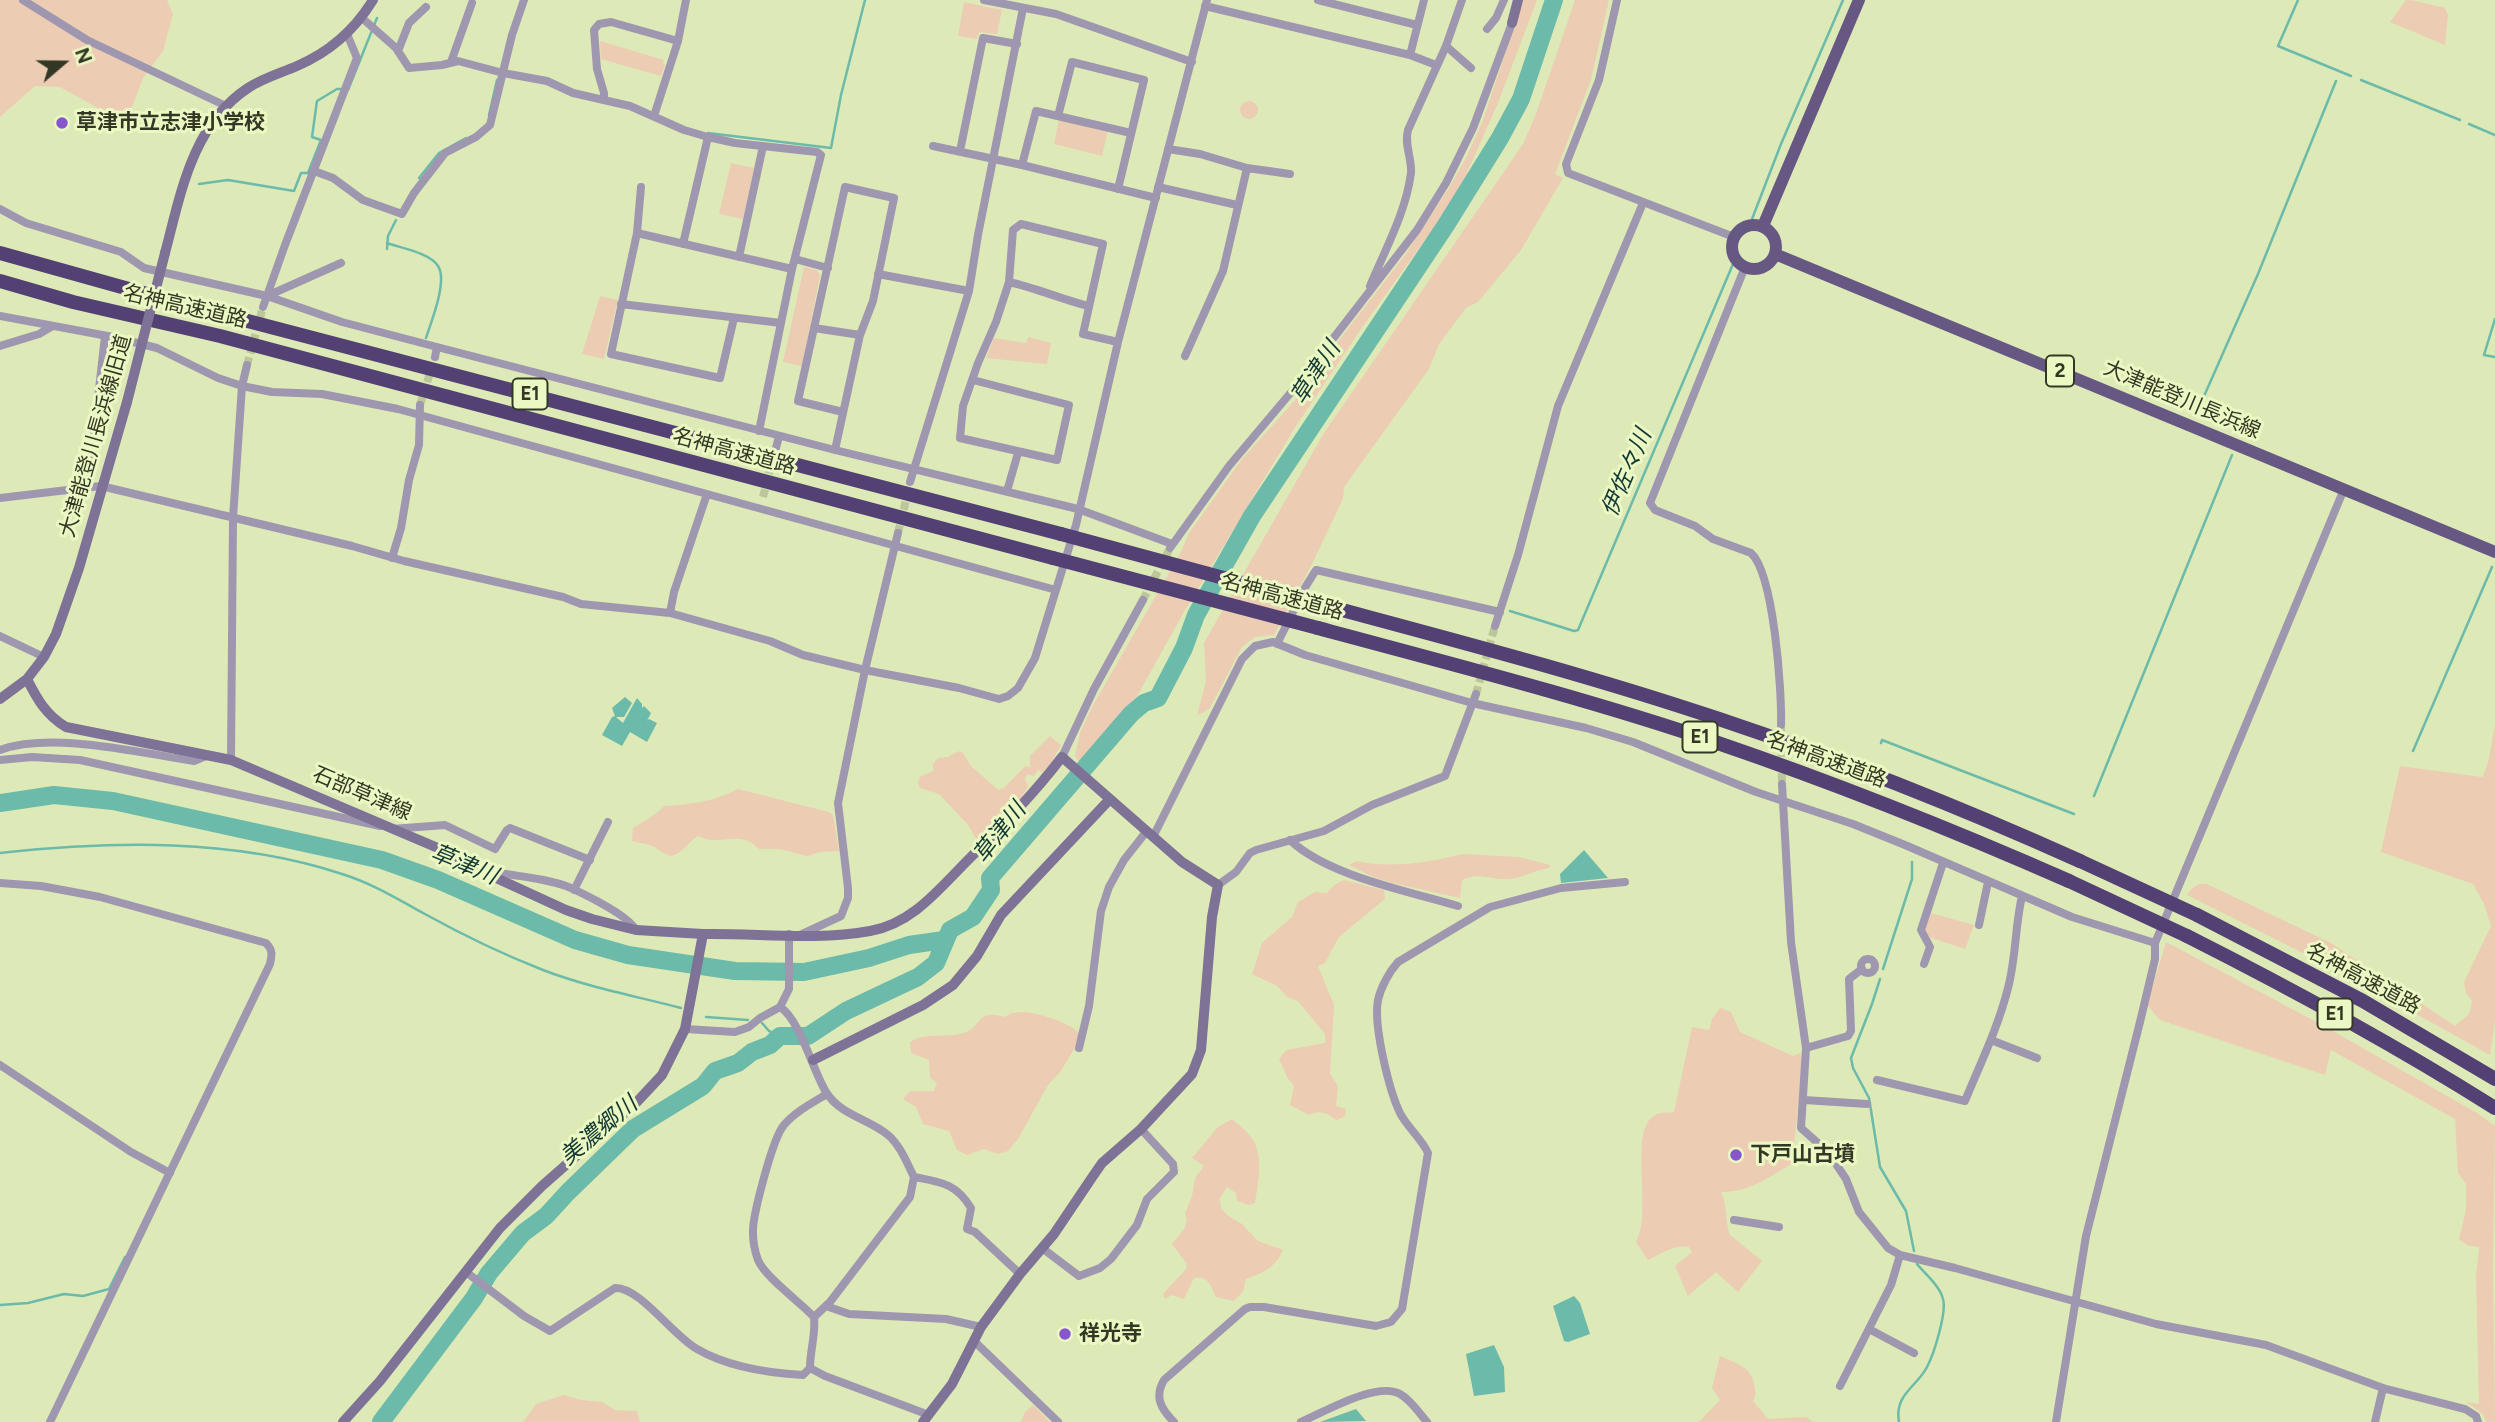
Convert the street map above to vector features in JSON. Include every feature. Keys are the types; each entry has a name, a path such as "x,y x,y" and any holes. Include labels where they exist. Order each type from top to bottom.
{"highway":[{"name":"名神高速道路","path":"0,253 179,303 1061,534 1486,649 1719,719 1941,801 2197,915 2363,1001 2490,1075"},
{"name":"名神高速道路","path":"0,281 73,302 247,342 1318,628 1552,692 1714,742 1936,823 2069,881 2186,936 2350,1022 2495,1108"}],"main road":[{"path":"1763,226 1859,0"},
{"path":"1749,225 1763,226 1776,241 1775,254 1771,261 1759,268 1745,267 1732,251 1734,237 1749,225"},
{"name":"大津能登川長浜線","path":"1775,254 2495,552"}],"street":[{"path":"23,0 86,40 226,106"},
{"name":"大津能登川長浜線旧道","path":"0,699 27,679 44,657 63,617 127,402 185,181 206,130 226,106 248,88 326,51 362,18 373,0"},
{"path":"314,170 333,178 363,200 402,214 421,182 445,153 476,138 490,125 512,36 524,0"},
{"path":"654,116 678,41 687,0"},
{"path":"984,0 1056,15 1192,62"},
{"path":"1236,12 1239,0"},
{"path":"1318,0 1417,25"},
{"path":"1410,55 1424,0"},
{"path":"1366,295 1404,200 1411,170 1405,139 1446,46 1462,0"},
{"path":"1487,29 1496,18 1504,0"},
{"path":"0,209 26,223 121,252 144,268 267,296 341,322 759,431 1078,509 1171,546 1229,466 1298,384 1417,230 1457,162 1488,92 1518,0"},
{"path":"1617,0 1599,80 1566,164 1568,173 1734,237"},
{"path":"451,62 472,3"},
{"path":"0,498 101,486 563,597 582,604 670,613 770,641 803,655 999,699 1018,688 1035,659 1076,525 1118,342 1206,3 1410,55 1436,65"},
{"path":"398,51 409,23 426,7"},
{"path":"910,482 969,291 1023,8"},
{"path":"362,18 398,51 409,68 457,61 503,74 547,81 573,93 630,106 684,130 708,137 817,152 821,155 794,264 759,431"},
{"path":"604,99 597,69 594,30 599,24 611,22 678,41"},
{"path":"263,307 357,58 347,34"},
{"path":"960,151 983,38 1017,44"},
{"path":"1446,46 1471,68"},
{"path":"1058,116 1072,62 1144,80 1118,189"},
{"path":"1022,165 1036,111 1131,133"},
{"path":"683,244 708,137"},
{"path":"739,257 763,146"},
{"path":"933,146 994,158 1156,198"},
{"path":"1168,149 1200,154 1247,168 1290,174"},
{"path":"1185,356 1223,271 1247,168"},
{"path":"641,187 637,233 611,354 720,378 734,318"},
{"path":"835,450 860,335 873,301 894,198 845,187 798,401 843,412"},
{"path":"1158,187 1237,205"},
{"path":"1495,626 1518,555 1558,406 1643,203"},
{"path":"973,380 1069,405 1057,460 960,438 963,406 1009,282 1013,230 1017,225 1027,225 1103,244 1083,334 1118,342"},
{"path":"637,233 739,257 828,268"},
{"path":"267,296 341,264"},
{"path":"1745,267 1650,503 1655,510 1695,526 1713,539 1751,553 1755,557 1764,583 1777,643 1781,725"},
{"path":"878,274 969,291"},
{"path":"1009,282 1031,286 1059,299 1088,306"},
{"path":"621,304 781,323"},
{"path":"0,316 157,348 218,378 242,386 272,392 322,394 398,409 1056,590"},
{"path":"0,346 39,334 51,327"},
{"path":"814,328 860,335"},
{"path":"88,487 105,336"},
{"path":"435,358 437,347"},
{"path":"231,760 233,518 242,386 247,365"},
{"path":"392,558 419,445 420,405"},
{"path":"776,448 779,436"},
{"path":"1007,491 1018,453"},
{"path":"2056,1422 2073,1303 2086,1236 2146,996 2155,943 2344,489"},
{"path":"670,613 674,592 707,494"},
{"path":"760,509 763,497"},
{"path":"684,1030 736,1032 780,1007 789,989 789,950 794,935 841,916 848,898 838,803 865,670 898,533"},
{"path":"1277,644 1316,570 1500,612"},
{"path":"1143,600 1088,700 1062,757 1182,862 1218,885"},
{"path":"0,636 44,657"},
{"path":"1079,1048 1089,1006 1101,911 1109,887 1124,860 1146,832 1242,659 1255,646 1273,642 1305,654 1633,742 1784,802 1853,824 2072,916 2155,943"},
{"name":"石部草津線","path":"27,679 38,701 52,719 66,727 231,760 452,854 494,877 566,910 636,930 794,935 869,931 902,919 926,904 1005,825 1033,795 1062,757"},
{"path":"810,1368 926,1418 953,1384 981,1326 1054,1234 1102,1163 1141,1129 1192,1074 1201,1050 1212,917 1218,885 1236,872 1250,853 1324,831 1382,800 1445,776 1474,699"},
{"path":"0,750 27,744 60,743 194,761 208,755"},
{"path":"0,761 32,757 80,760 393,829 445,825 495,849 510,828 590,860"},
{"path":"1782,784 1791,942 1806,1048 1801,1128 1828,1152 1846,1179 1859,1212 1888,1248 1899,1255 1944,1265 2073,1303 2156,1324 2266,1345 2383,1388 2465,1409 2476,1416 2478,1422"},
{"path":"810,1055 923,1005 953,985 977,956 1001,915 1107,796"},
{"path":"574,890 608,822"},
{"path":"1290,840 1301,850 1355,876 1458,906"},
{"path":"1924,964 1930,947 1921,930 1943,863"},
{"path":"494,877 500,873 574,890 621,916 636,930"},
{"path":"1174,1422 1160,1402 1160,1388 1164,1380 1245,1309 1264,1307 1376,1326 1391,1322 1402,1309 1428,1153 1399,1112 1380,1037 1377,1002 1393,967 1490,907 1561,888 1625,882"},
{"path":"1979,925 1988,882"},
{"path":"0,883 41,886 100,897 266,943 271,948 270,964 50,1422"},
{"path":"1877,1080 1965,1101 1991,1040 2009,987 2015,923 2022,896"},
{"path":"343,1422 469,1274 500,1228 542,1186 651,1088 671,1061 684,1030 704,934"},
{"path":"1806,1048 1848,1036 1851,1031 1849,979 1862,969"},
{"path":"780,1007 788,1014 827,1094 855,1118 890,1136 914,1177 910,1197 826,1306 814,1317"},
{"path":"1991,1040 2037,1058"},
{"path":"0,1065 131,1152 170,1173"},
{"path":"469,1274 495,1295 550,1331 615,1288 622,1288 636,1294 665,1324 695,1348 727,1363 803,1375 810,1368 810,1354 816,1331 814,1317 765,1271 758,1261 752,1232 769,1157 781,1127 827,1094"},
{"path":"1804,1100 1867,1104"},
{"path":"1042,1248 1079,1276 1100,1268 1111,1259 1137,1224 1147,1199 1174,1172 1173,1164 1141,1129"},
{"path":"914,1177 946,1183 964,1197 971,1208 967,1229 975,1232 1020,1274"},
{"path":"1734,1220 1779,1227"},
{"path":"1840,1386 1891,1284 1899,1255"},
{"path":"826,1306 849,1314 946,1319 981,1326"},
{"path":"1869,1329 1914,1353"},
{"path":"974,1341 1058,1422"},
{"path":"2375,1422 2383,1388"},
{"path":"1301,1422 1381,1390 1400,1393 1427,1422"}],"shaded area":[{"path":"0,0 167,0 173,14 163,51 143,78 132,107 126,113 116,115 60,87 35,86 0,117"},
{"path":"1523,0 1537,0 1498,103 1461,186 1294,429 1184,612 1131,707 1082,766 1075,756 1080,733 1189,533 1242,459 1299,396 1405,255 1449,188 1483,120"},
{"path":"1575,0 1609,0 1591,80 1555,174 1563,178 1521,250 1478,302 1466,308 1439,344 1429,369 1344,487 1343,499 1274,635 1255,637 1242,647 1210,708 1197,716 1206,681 1204,643 1324,433 1523,144"},
{"path":"2406,0 2444,7 2448,15 2445,45 2390,22"},
{"path":"964,2 1002,10 997,34 979,32 977,39 958,36"},
{"path":"600,41 664,60 661,76 601,59"},
{"path":"1249,101 1255,104 1258,110 1255,116 1249,119 1243,116 1240,110 1243,104"},
{"path":"1059,119 1108,130 1102,156 1054,144"},
{"path":"731,163 754,168 743,219 719,214"},
{"path":"804,267 817,270 820,276 802,366 783,362"},
{"path":"600,296 618,300 604,359 582,354"},
{"path":"1028,337 1051,343 1047,364 986,358 994,338 1026,343"},
{"path":"2495,726 2495,1020 2490,1055 2337,970 2187,895 2196,886 2207,884 2331,943 2455,1026 2469,1014 2472,1001 2466,993 2464,982 2491,926 2484,904 2473,884 2381,852 2400,766 2482,777 2489,760"},
{"path":"1050,736 1061,745 1050,765 1042,772 1038,770 1034,776 1028,774 1025,778 1028,787 1018,802 977,841 968,825 939,794 920,788 918,783 920,777 933,771 933,764 938,758 948,757 959,751 971,766 998,790 1004,788 1025,766 1030,767 1030,756"},
{"path":"738,789 829,812 833,815 839,851 807,856 779,849 759,849 744,840 714,840 698,836 672,856 632,841 633,828 664,806 702,802"},
{"path":"1463,854 1519,857 1550,865 1549,868 1511,879 1479,876 1462,880 1460,898 1393,883 1349,865 1357,861 1410,864"},
{"path":"1344,880 1384,890 1385,899 1339,937 1325,963 1318,966 1334,1005 1330,1074 1338,1086 1336,1106 1346,1109 1345,1116 1337,1120 1320,1112 1309,1115 1290,1105 1294,1086 1279,1059 1286,1050 1325,1043 1325,1034 1298,1001 1287,997 1277,986 1252,974 1262,943 1292,917 1298,902 1315,892 1327,893 1334,885"},
{"path":"1931,913 1974,925 1965,949 1929,937 1925,929"},
{"path":"2166,942 2324,1026 2477,1113 2495,1126 2495,1422 2486,1422 2483,1414 2466,1402 2479,1404 2476,1276 2479,1247 2467,1245 2459,1239 2466,1210 2466,1184 2458,1173 2455,1119 2331,1050 2325,1075 2160,1020 2147,1005"},
{"path":"1720,1008 1731,1012 1740,1032 1793,1056 1800,1053 1803,1062 1792,1164 1750,1187 1721,1192 1730,1235 1762,1261 1738,1292 1716,1272 1688,1296 1675,1266 1692,1252 1689,1247 1673,1248 1648,1260 1636,1242 1643,1210 1641,1152 1648,1122 1657,1114 1674,1112 1692,1027 1709,1030 1712,1019"},
{"path":"1024,1012 1053,1019 1074,1029 1079,1033 1074,1049 1061,1071 1048,1085 1018,1139 1008,1151 998,1154 984,1149 967,1155 957,1150 949,1131 923,1124 916,1107 903,1099 910,1091 934,1091 937,1083 930,1078 929,1060 911,1053 910,1042 922,1037 967,1032 988,1015 1004,1017"},
{"path":"1232,1119 1253,1140 1258,1155 1259,1179 1255,1203 1249,1205 1237,1201 1236,1193 1227,1187 1220,1198 1221,1208 1258,1241 1283,1250 1277,1261 1268,1269 1246,1279 1243,1291 1234,1301 1216,1297 1203,1278 1194,1278 1184,1299 1172,1295 1165,1299 1163,1294 1186,1269 1187,1264 1172,1244 1184,1229 1187,1221 1185,1213 1195,1178 1204,1166 1192,1158 1218,1127"},
{"path":"1720,1356 1742,1366 1750,1373 1755,1391 1753,1401 1768,1419 1806,1417 1813,1422 1699,1422 1720,1400 1712,1388"},
{"path":"564,1395 602,1402 615,1410 637,1411 640,1422 523,1422 536,1404"},
{"path":"1033,1405 1050,1422 1020,1422"}],"water":[{"path":"625,697 632,703 624,717 616,717 623,723 637,698 642,708 644,706 651,713 647,721 649,719 657,723 647,742 630,732 622,746 602,735 615,716 612,708"},
{"path":"1584,850 1608,878 1561,883 1560,874"},
{"path":"1574,1296 1580,1303 1590,1334 1568,1342 1564,1341 1553,1306"},
{"path":"1494,1345 1504,1367 1505,1392 1474,1396 1466,1354"},
{"path":"1356,1409 1366,1421 1320,1422"}],"waterway":[{"path":"708,133 831,148 841,95 865,0"},
{"name":"草津川","path":"381,1422 474,1298 489,1273 523,1233 546,1216 633,1129 703,1086 715,1071 738,1063 752,1052 770,1045 780,1036 808,1036 846,1011 918,977 936,963 950,930 973,917 991,890 990,878 1131,714 1144,703 1158,698 1184,648 1196,615 1252,516 1446,225 1500,138 1521,99 1554,0"},
{"name":"伊佐々川","path":"1752,219 1843,0"},
{"path":"2298,0 2278,46 2351,76"},
{"path":"348,90 377,18"},
{"path":"489,115 497,80"},
{"path":"2361,80 2460,120"},
{"path":"2197,412 2258,274 2336,81"},
{"path":"199,184 228,180 294,191 301,173 308,173 321,140 312,137 317,101 341,89"},
{"path":"2469,124 2495,135"},
{"path":"419,178 439,153 466,138"},
{"path":"387,249 388,236 396,220"},
{"path":"387,243 422,254 434,261 441,273 440,291 426,338"},
{"name":"伊佐々川","path":"1510,611 1578,630 1733,264"},
{"path":"2495,319 2484,355 2495,357"},
{"path":"2094,796 2232,455"},
{"path":"2413,751 2492,567"},
{"path":"1881,743 1882,740 2074,814"},
{"name":"草津川","path":"0,803 54,795 113,801 382,860 438,880 575,940 628,955 735,971 804,972 869,958 909,945 944,940"},
{"path":"0,853 86,846 172,846 216,848 301,862 363,882 467,936 543,970 681,1008"},
{"path":"1883,969 1912,879 1912,862"},
{"path":"1880,979 1851,1058 1853,1068 1869,1098 1880,1167 1906,1211 1914,1251"},
{"path":"706,1017 748,1020"},
{"path":"762,1023 769,1031 780,1036"},
{"path":"0,1305 28,1303 64,1294 83,1296 109,1289 125,1257"},
{"path":"1899,1422 1900,1404 1927,1367 1942,1323 1944,1305 1941,1294 1917,1264"}],"tunnel":[{"path":"247,365 263,307"},
{"path":"420,405 435,357"},
{"path":"763,497 773,458"},
{"path":"898,533 908,492"},
{"path":"1143,600 1170,548"},
{"path":"1476,694 1495,626"},
{"path":"1781,725 1782,784"}],"place":[{"name":"草津市立志津小学校","path":"62,123"},
{"name":"下戸山古墳","path":"1736,1155"},
{"name":"祥光寺","path":"1065,1334"}],"water label":[{"name":"美濃郷川","path":"599,1131"}]}
